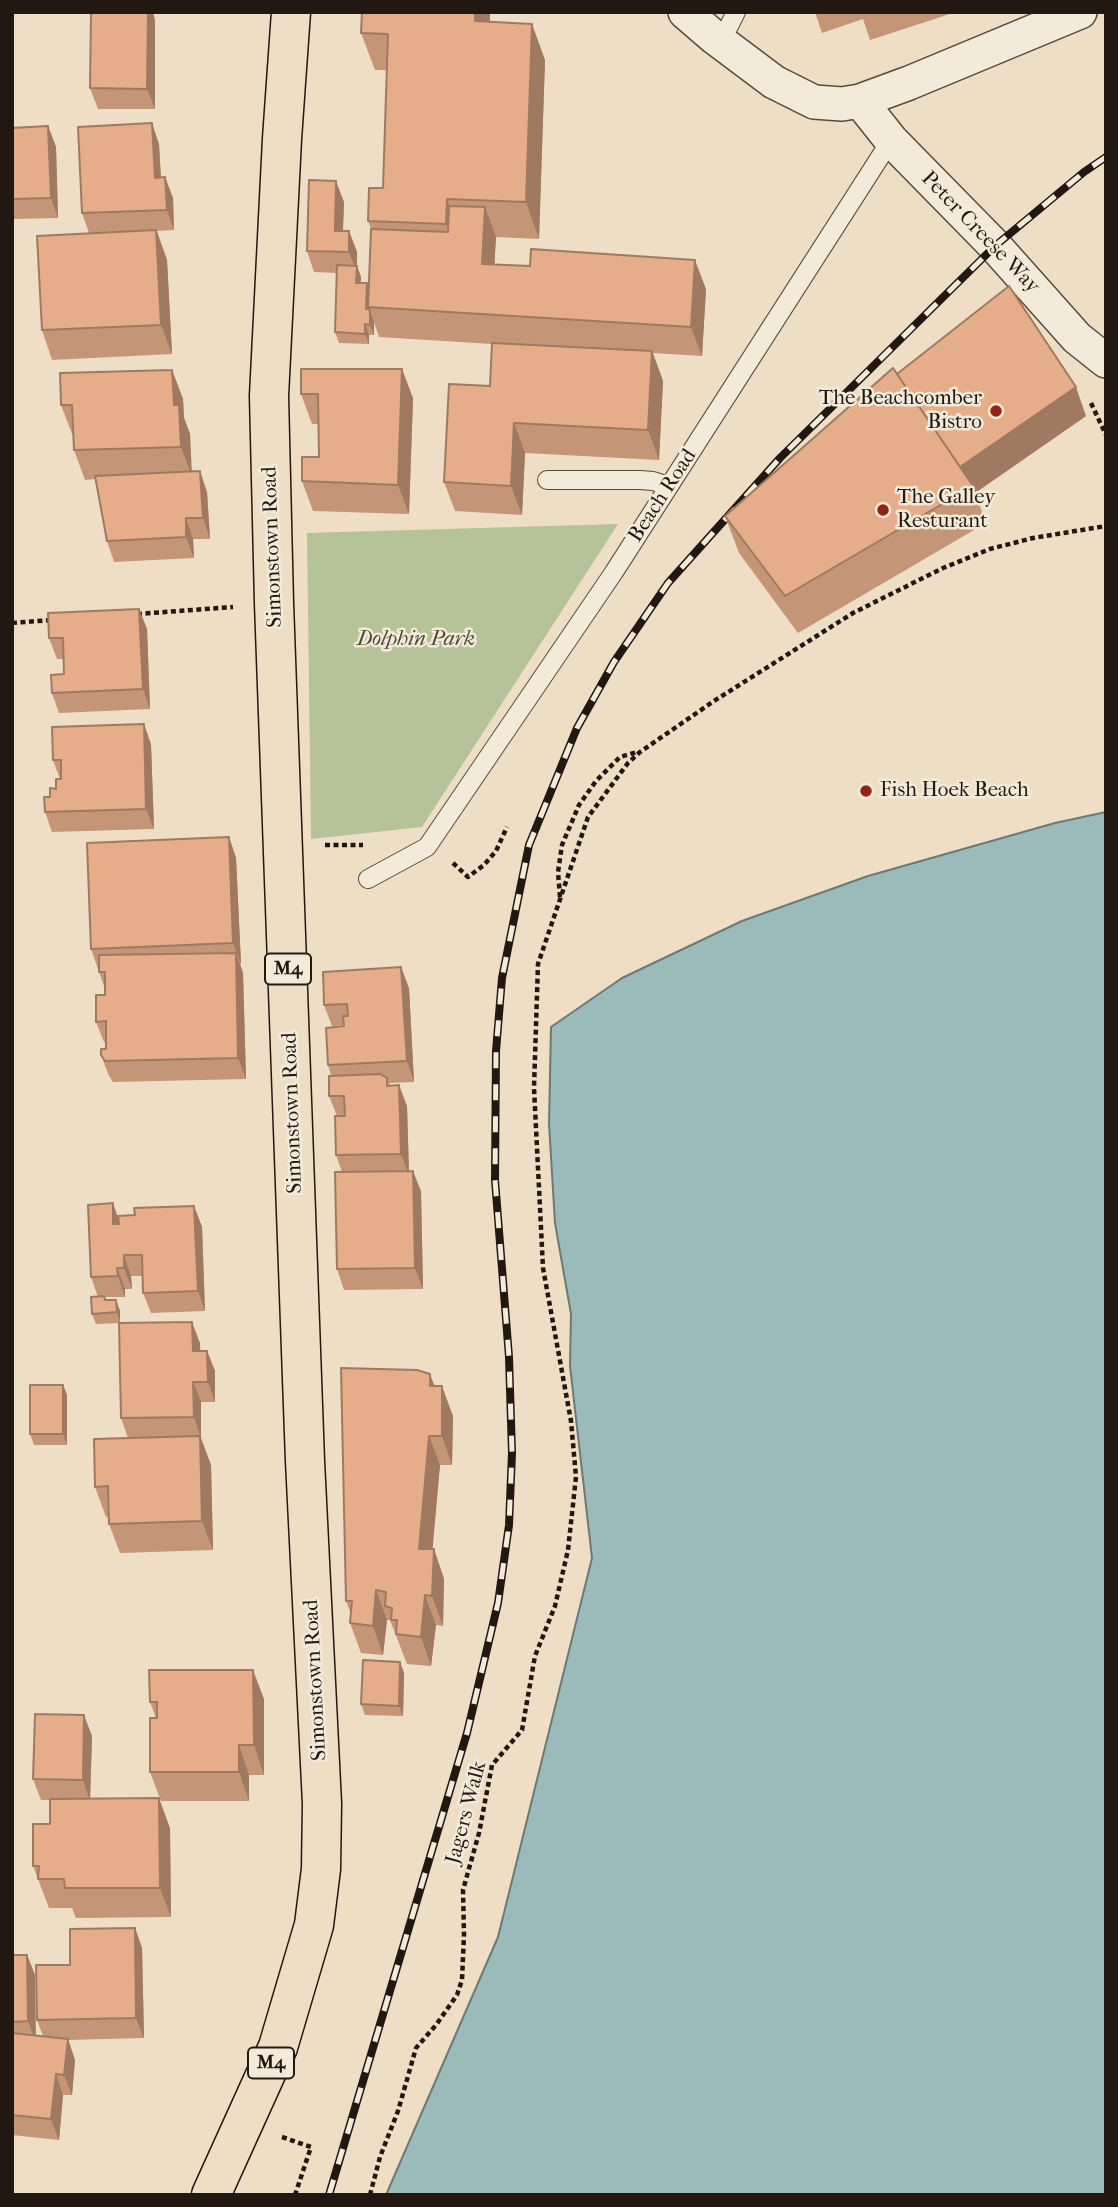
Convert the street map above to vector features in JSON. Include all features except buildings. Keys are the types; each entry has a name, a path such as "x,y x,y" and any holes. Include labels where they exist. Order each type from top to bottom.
{"main road":[{"name":"Simonstown Road","path":"211,2195 278,2047 314,1925 321,1869 322,1804 304,1461 269,396 291,12"}],"street":[{"path":"685,12 774,82 814,103 842,104 860,101 1080,12"},
{"name":"Peter Creese Way","path":"860,101 891,140 1004,256 1077,338 1106,361"}],"lane":[{"path":"721,42 736,12"},
{"name":"Beach Road","path":"368,879 427,847 614,572 891,140"},
{"path":"547,480 640,480 669,486"}],"path":[{"path":"1091,403 1106,435"},
{"path":"561,898 558,872 562,845 579,805 596,781 620,757 640,752 714,701 853,613 943,568 1001,546 1032,538 1106,526"},
{"path":"135,614 244,606"},
{"path":"12,623 53,620"},
{"name":"Jagers Walk","path":"370,2195 416,2048 457,1995 462,1980 463,1890 479,1833 492,1765 522,1730 535,1656 555,1606 568,1550 576,1477 571,1421 543,1268 534,1088 538,964 588,817 628,763 640,752"},
{"path":"468,877 496,851 507,827"},
{"path":"278,2135 311,2147 296,2195"}],"green space":[{"name":"Dolphin Park","path":"618,524 422,827 311,839 307,533"}],"water":[{"path":"1106,812 1106,2195 386,2195 498,1937 592,1558 570,1366 571,1314 555,1223 549,1124 551,1027 622,978 742,921 868,876 1055,823"}],"railway":[{"path":"329,2195 467,1733 498,1603 509,1525 512,1453 509,1357 495,1180 496,1051 502,978 529,845 577,728 614,662 668,583 780,458 995,246 1106,157"}],"place":[{"name":"The Beachcomber Bistro","path":"996,411"},
{"name":"The Galley Resturant","path":"883,510"},
{"name":"Fish Hoek Beach","path":"866,791"}]}
